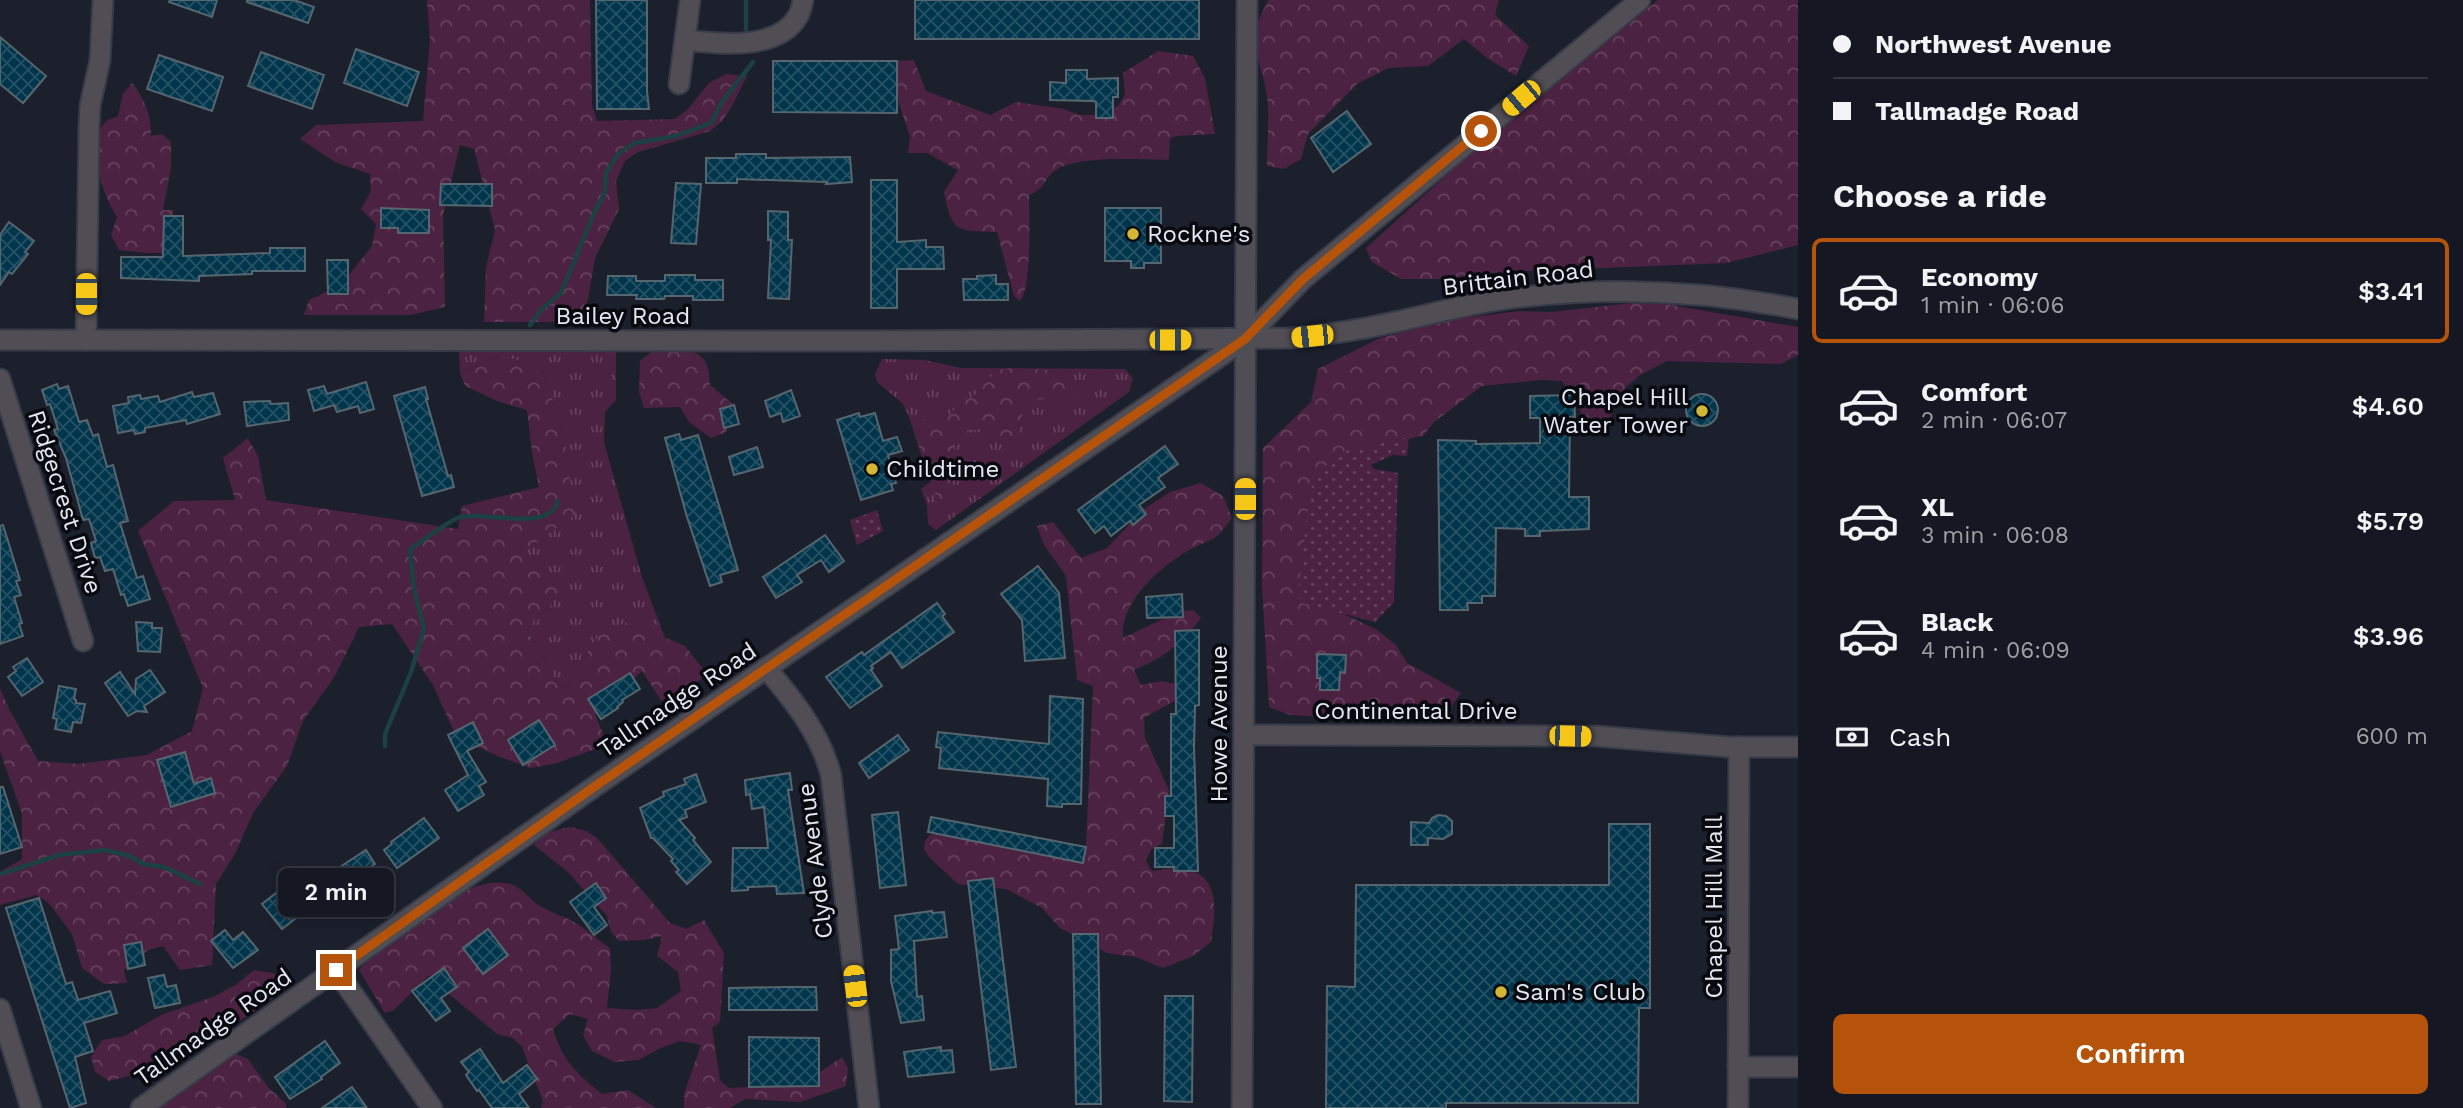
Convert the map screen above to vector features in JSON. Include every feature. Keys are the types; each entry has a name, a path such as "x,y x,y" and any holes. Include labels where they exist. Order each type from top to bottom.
{"street":[{"path":"86,340 90,106 100,60 103,0"},
{"path":"679,84 690,0"},
{"path":"686,40 725,45 779,34 798,17 803,0"},
{"name":"Howe Avenue","path":"1242,1108 1247,0"},
{"name":"Tallmadge Road","path":"141,1108 591,789 1245,339 1303,279 1640,0"},
{"name":"Brittain Road","path":"1245,339 1335,334 1479,303 1579,292 1676,292 1798,309"},
{"name":"Bailey Road","path":"0,340 1245,339"},
{"name":"Ridgecrest Drive","path":"0,379 83,640"},
{"name":"Clyde Avenue","path":"766,668 818,737 831,775 869,1108"},
{"name":"Continental Drive","path":"1244,736 1595,736 1739,747 1798,747"},
{"name":"Chapel Hill Mall","path":"1738,1108 1739,747"},
{"path":"336,970 432,1108"},
{"path":"0,1009 31,1108"},
{"path":"1738,1067 1798,1067"}],"green space":[{"path":"427,0 590,0 592,105 597,121 675,119 687,110 709,83 726,74 747,76 731,108 722,121 710,131 638,152 625,161 616,181 619,209 595,258 584,322 484,322 486,267 495,230 474,149 460,145 443,215 445,307 410,315 304,315 309,300 341,285 372,246 376,224 361,209 371,191 370,174 335,162 300,139 316,125 423,121 430,40"},
{"path":"1269,0 1499,0 1495,15 1529,46 1516,76 1487,58 1464,39 1428,66 1388,68 1357,84 1308,134 1301,159 1284,169 1267,166 1268,105 1256,41 1261,15"},
{"path":"1658,0 1798,0 1798,245 1726,263 1483,273 1450,279 1401,279 1372,262 1366,248 1491,135"},
{"path":"1158,51 1193,56 1205,78 1215,134 1176,136 1170,139 1169,160 1090,161 1062,167 1052,173 1042,187 1029,195 1028,268 1024,294 1020,301 1014,296 997,232 965,230 958,227 950,215 944,192 958,170 927,153 908,153 910,137 897,97 897,61 914,60 926,91 990,115 1016,102 1064,109 1079,115 1098,115 1118,106 1125,95 1123,73"},
{"path":"132,83 146,108 151,136 162,134 171,142 171,167 163,210 173,210 171,253 119,250 111,235 117,217 101,179 94,137 106,121 118,116 123,94"},
{"path":"1632,303 1665,304 1798,327 1798,355 1781,364 1667,361 1640,375 1625,388 1608,421 1587,425 1562,381 1542,380 1482,386 1434,422 1423,436 1338,453 1340,612 1377,630 1396,645 1407,663 1461,693 1442,718 1403,716 1370,705 1348,708 1324,717 1290,715 1269,707 1262,586 1263,448 1311,402 1318,369 1380,338 1454,319"},
{"path":"459,350 616,352 616,400 605,412 604,442 642,577 665,638 576,669 568,689 559,685 527,630 535,618 551,605 523,552 543,535 564,434 543,371 500,356 460,373"},
{"path":"654,350 690,351 702,358 708,368 710,385 736,407 726,432 711,438 689,422 680,407 644,408 639,392 640,361"},
{"path":"500,356 527,362 543,371 564,434 575,515 523,552 562,586 551,605 535,618 527,630 559,685 568,689 576,669 601,632 629,622 685,646 707,674 666,708 642,671 595,714 603,734 598,748 557,763 531,768 456,736 433,685 392,624 359,627 335,676 303,721 287,766 253,813 235,854 216,884 212,965 180,970 163,946 148,950 124,970 127,983 104,984 82,968 72,934 49,903 36,895 0,905 0,872 22,859 22,814 0,751 0,688 38,761 79,764 147,755 192,731 203,688 138,531 174,501 235,500 223,458 248,438 258,456 266,500 458,529 462,506 539,487 527,410 497,401 465,386 460,373"},
{"path":"882,359 924,360 961,368 1125,369 1133,378 1129,392 936,530 928,524 927,505 921,489 930,482 908,414 902,403 877,382 875,374"},
{"path":"1012,368 1062,373 1077,384 1084,394 1077,398 1027,400 1015,449 992,428 957,435 952,458 953,501 941,508 935,500 935,479 926,468 911,422 927,419 944,422 958,405 979,392 996,370"},
{"path":"1409,437 1407,456 1393,455 1371,465 1374,469 1398,473 1394,602 1375,622 1302,603 1298,595 1310,490 1327,464 1338,453"},
{"path":"1201,483 1223,496 1232,518 1217,536 1192,548 1155,575 1135,599 1124,625 1123,638 1178,612 1193,610 1201,618 1172,649 1134,670 1141,685 1162,681 1176,684 1176,700 1144,718 1145,738 1169,790 1162,844 1151,849 1146,861 1152,871 1181,868 1197,873 1211,888 1214,908 1211,942 1191,957 1163,968 1136,957 1107,953 1060,928 1042,908 1006,889 958,884 924,849 925,841 930,835 938,834 1083,863 1093,686 1077,680 1066,576 1044,545 1037,526 1053,522 1081,558 1107,548 1144,509 1170,492"},
{"path":"877,510 883,531 857,545 850,520"},
{"path":"569,827 586,831 597,838 670,923 686,929 704,920 724,953 720,1022 712,1028 720,1080 729,1088 801,1085 842,1057 848,1068 846,1086 800,1102 745,1099 730,1108 684,1108 684,1094 701,1045 680,1041 639,1060 615,1062 592,1051 583,1035 588,1019 570,1014 553,1029 566,1058 578,1073 602,1094 628,1090 656,1108 541,1108 543,1101 522,1047 513,1038 497,1034 448,993 457,987 451,975 428,976 394,1010 385,1013 359,970 388,942 429,911 472,888 493,883 514,886 540,906 574,922 610,948 607,1008 657,1008 681,991 678,972 657,956 662,936 619,941 611,932 607,916 568,872 534,845 545,833"},
{"path":"254,970 277,974 286,989 202,1044 156,1066 109,1081 95,1072 91,1057 102,1040 125,1036 161,1015 213,997 237,984"},
{"path":"236,1054 248,1059 268,1087 286,1104 286,1108 155,1108 182,1087 198,1080 207,1071"}],"building":[{"path":"217,0 212,17 169,2"},
{"path":"247,0 294,0 314,7 308,23"},
{"path":"596,0 647,0 649,109 597,109"},
{"path":"915,0 1199,0 1199,39 915,39"},
{"path":"0,37 46,76 23,103 0,84"},
{"path":"356,49 419,72 407,106 344,83"},
{"path":"261,52 324,75 312,109 248,86"},
{"path":"159,55 223,77 212,111 147,89"},
{"path":"773,61 897,61 897,113 773,112"},
{"path":"1066,70 1087,70 1087,79 1118,78 1118,97 1113,97 1113,118 1096,118 1096,102 1093,101 1050,100 1050,82 1066,83"},
{"path":"1347,111 1371,144 1333,172 1311,138"},
{"path":"736,154 766,154 766,158 850,157 852,182 826,184 827,182 737,179 737,183 706,183 706,158 736,158"},
{"path":"871,180 897,180 897,242 926,240 926,247 943,247 944,269 897,269 897,308 871,308"},
{"path":"676,183 701,184 696,244 671,243"},
{"path":"441,184 492,184 492,206 440,205"},
{"path":"381,208 429,210 429,233 398,233 398,228 381,228"},
{"name":"Rockne's","path":"1105,208 1161,208 1161,263 1144,263 1144,268 1131,268 1131,261 1105,261"},
{"path":"768,211 788,212 788,240 792,240 789,299 768,298 771,240 768,240"},
{"path":"164,216 183,216 183,256 270,253 270,248 305,248 305,271 252,271 252,274 199,276 199,281 121,278 121,257 163,257"},
{"path":"9,222 34,241 25,252 28,254 0,285 0,235"},
{"path":"327,260 348,260 348,294 328,294"},
{"path":"665,275 695,275 695,280 723,280 723,300 693,300 693,296 636,299 637,295 607,295 608,276 636,276 636,281 665,281"},
{"path":"996,275 996,284 1008,284 1008,300 964,300 963,279"},
{"path":"366,382 374,409 360,413 358,406 337,412 334,405 314,411 308,390 324,386 327,394"},
{"path":"57,384 59,389 68,386 79,422 87,420 93,436 98,434 107,467 113,465 128,521 120,523 137,578 143,576 150,599 128,606 124,594 121,595 113,569 105,571 100,557 95,558 91,543 96,541 89,519 83,520 66,458 54,430 58,429 42,390"},
{"path":"425,387 448,476 451,475 454,487 422,496 394,396"},
{"path":"791,390 800,416 783,422 781,413 770,417 765,401"},
{"path":"192,392 194,397 213,393 220,414 187,424 186,420 145,428 145,432 135,434 134,430 118,433 113,406 129,403 128,397 140,395 141,399 158,396 160,402"},
{"name":"Chapel Hill Water Tower","path":"1702,394 1713,399 1718,410 1713,421 1702,426 1691,421 1686,410 1691,399"},
{"path":"1574,395 1575,417 1570,417 1569,497 1589,497 1589,529 1540,531 1540,536 1525,536 1525,529 1496,528 1495,596 1482,596 1482,603 1467,603 1468,610 1440,610 1438,440 1476,441 1476,444 1540,443 1540,418 1530,418 1530,396"},
{"path":"270,401 271,404 288,403 289,420 247,426 244,402"},
{"path":"734,405 739,424 724,428 720,409"},
{"name":"Childtime","path":"859,413 860,417 875,413 883,441 897,437 902,451 888,455 896,483 891,484 893,490 861,500 837,420"},
{"path":"679,434 681,440 698,435 738,570 720,575 722,582 710,586 665,438"},
{"path":"1165,446 1178,464 1158,478 1165,487 1139,505 1146,514 1133,525 1130,521 1111,536 1104,526 1095,533 1078,510"},
{"path":"757,447 763,467 734,475 729,457"},
{"path":"3,525 20,580 16,581 21,595 14,597 23,636 0,644 0,526"},
{"path":"825,535 844,561 829,572 821,560 797,575 802,582 776,598 763,577"},
{"path":"1038,566 1059,593 1065,658 1025,661 1022,620 1001,594"},
{"path":"1182,594 1183,617 1147,618 1146,597"},
{"path":"937,603 945,614 942,616 954,632 902,668 891,652 871,666 882,686 850,708 826,677 862,652 864,655"},
{"path":"136,622 152,623 152,628 162,628 160,652 138,651"},
{"path":"1199,630 1199,705 1195,706 1194,747 1198,871 1174,871 1174,867 1155,867 1155,848 1174,848 1174,816 1165,816 1165,796 1171,796 1171,714 1176,714 1175,631"},
{"path":"1317,654 1346,655 1345,673 1340,672 1339,690 1320,690"},
{"path":"27,658 43,682 22,696 8,677 16,671 13,667"},
{"path":"150,670 165,692 144,706 147,712 137,711 128,716 105,683 120,672 135,694 136,679"},
{"path":"630,673 640,689 622,700 618,708 601,719 588,699"},
{"path":"59,686 76,689 76,703 85,704 81,723 73,722 71,732 55,729 57,719 53,718"},
{"path":"1050,696 1083,699 1081,804 1047,806 1048,779 939,768 941,748 936,747 938,732 1049,744"},
{"path":"539,720 555,745 523,765 508,740"},
{"path":"473,722 483,743 467,751 486,782 479,786 484,795 458,811 445,790 468,775 448,735"},
{"path":"898,735 909,750 869,778 859,763"},
{"path":"185,752 194,784 211,778 215,793 171,807 157,760"},
{"path":"790,773 792,790 788,790 804,893 777,894 776,886 748,887 748,890 732,891 733,848 768,848 764,807 752,809 750,794 746,795 745,780"},
{"path":"696,774 706,802 685,810 687,817 679,820 711,862 687,884 676,872 679,870 671,861 673,859 651,838 640,808 664,796 663,792 686,784 684,779"},
{"path":"0,787 3,787 22,847 0,854"},
{"path":"898,812 906,885 880,888 872,815"},
{"path":"1438,815 1446,816 1452,821 1452,834 1443,839 1428,838 1428,845 1411,845 1411,822 1429,823"},
{"path":"931,817 1086,847 1083,863 928,832"},
{"path":"424,818 439,838 397,868 384,850"},
{"path":"1609,824 1650,824 1650,1008 1639,1008 1638,1103 1446,1103 1446,1108 1326,1108 1327,986 1355,987 1356,885 1609,885"},
{"path":"366,850 375,864 367,869 369,872 348,886 337,869"},
{"path":"993,878 1016,1067 991,1070 968,881"},
{"path":"596,883 606,898 594,907 607,925 594,935 570,902"},
{"path":"284,887 296,902 302,897 310,907 282,929 262,904"},
{"path":"39,898 66,984 72,982 78,1000 110,991 117,1013 84,1023 93,1051 75,1057 86,1103 70,1108 6,908"},
{"path":"944,912 947,937 914,941 917,997 922,996 924,1020 901,1023 891,981 891,950 899,949 895,916"},
{"path":"488,929 508,955 483,974 463,948"},
{"path":"225,930 233,940 243,932 258,950 233,968 211,941"},
{"path":"1073,934 1098,934 1101,1104 1076,1104"},
{"path":"141,942 145,965 128,969 124,945"},
{"path":"444,968 457,987 441,998 450,1011 436,1021 412,991"},
{"path":"164,975 167,987 176,985 180,1003 155,1008 148,978"},
{"path":"816,987 817,1010 729,1010 729,988"},
{"path":"1165,996 1193,996 1192,1102 1164,1101"},
{"path":"749,1037 819,1038 819,1086 749,1087"},
{"path":"325,1041 340,1063 321,1077 322,1079 290,1099 275,1077"},
{"path":"941,1047 941,1051 952,1050 954,1072 908,1077 904,1052"},
{"path":"480,1049 503,1083 527,1065 537,1079 519,1094 529,1108 492,1108 479,1090 477,1091 466,1075 469,1072 461,1062"},
{"path":"352,1087 367,1108 322,1108"}],"waterway":[{"path":"746,0 746,30"},
{"path":"530,325 542,309 561,293 605,192 606,173 618,154 634,143 676,136 711,123 722,102 753,62"},
{"path":"385,746 385,734 411,672 424,629 414,589 410,550 457,518 472,516 530,519 552,511 558,501"},
{"path":"0,874 59,855 105,850 130,856 143,864 164,867 200,884"}],"place":[{"name":"Rockne's","path":"1133,234"},
{"name":"Chapel Hill Water Tower","path":"1702,411"},
{"name":"Childtime","path":"872,469"},
{"name":"Sam's Club","path":"1501,992"}],"route":[{"path":"336,970 591,789 1245,339 1303,279 1481,131"}]}
